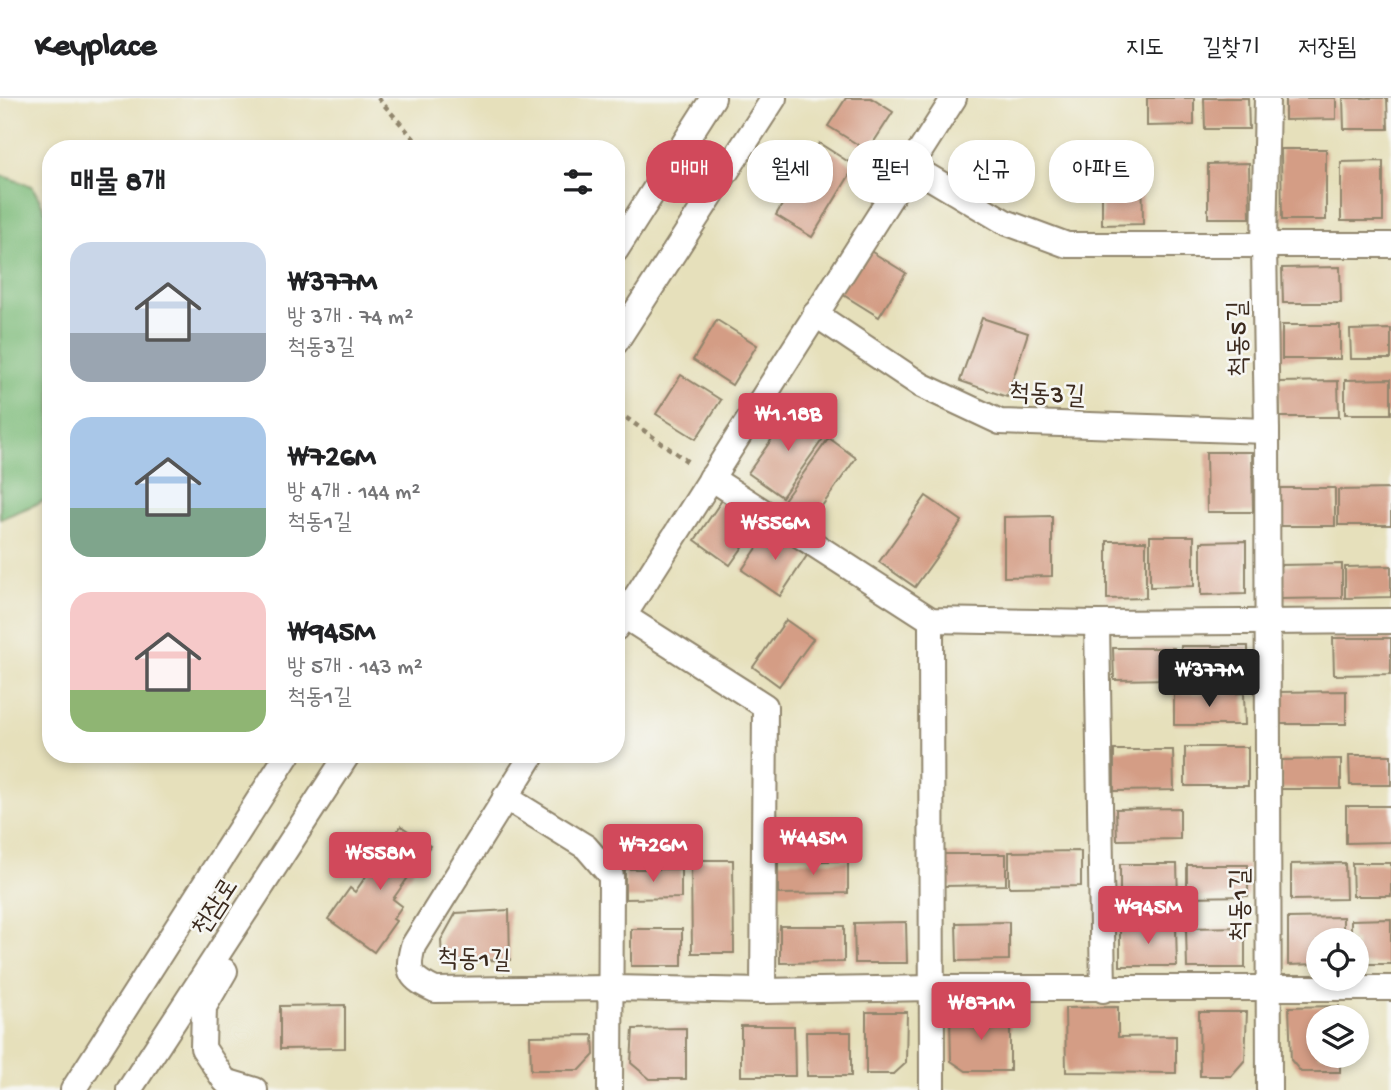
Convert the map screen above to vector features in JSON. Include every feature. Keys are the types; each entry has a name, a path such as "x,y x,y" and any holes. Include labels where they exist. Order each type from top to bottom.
{"street":[{"path":"625,236 713,98"},
{"path":"625,328 774,98"},
{"path":"926,140 954,98"},
{"name":"척동5길","path":"1267,98 1264,246 1267,431"},
{"path":"934,180 1005,222 1067,245 1391,245"},
{"path":"625,614 885,203"},
{"name":"척동3길","path":"815,314 920,385 1000,422 1267,431"},
{"path":"1267,431 1267,621"},
{"path":"711,478 931,620 1097,623 1391,621"},
{"path":"931,620 932,1090"},
{"name":"척동1길","path":"1267,621 1268,989"},
{"path":"1097,623 1103,990"},
{"path":"625,625 765,706 763,991"},
{"name":"천잠로","path":"77,1089 282,763"},
{"name":"천잠로","path":"129,1090 342,763"},
{"path":"527,763 505,797 586,847 611,876 610,1090"},
{"name":"척동1길","path":"505,797 413,946 408,965 415,980 435,990 1391,988"},
{"path":"213,961 225,971 204,1007 203,1048 225,1081 255,1090"},
{"path":"1268,989 1269,1090"}],"path":[{"path":"378,98 415,140"},
{"path":"625,417 711,478"}],"green space":[{"path":"0,175 32,186 42,204 42,502 0,519"}],"building":[{"path":"846,98 871,98 893,112 875,140 850,140 828,126"},
{"path":"1147,98 1194,98 1194,125 1147,126"},
{"path":"1204,98 1248,98 1249,129 1205,129"},
{"path":"1285,98 1336,98 1336,119 1285,120"},
{"path":"1343,98 1387,98 1388,129 1344,129"},
{"path":"1281,149 1326,149 1326,220 1282,220"},
{"path":"833,152 847,161 847,179 833,202"},
{"path":"1383,161 1383,221 1341,221 1341,162"},
{"path":"1249,163 1250,218 1208,218 1208,164"},
{"path":"783,203 833,203 812,237 776,215"},
{"path":"1102,203 1143,203 1143,224 1102,225"},
{"path":"864,247 906,273 879,317 837,291"},
{"path":"1340,267 1341,303 1283,303 1282,268"},
{"path":"982,318 1028,333 1007,397 960,381"},
{"path":"717,320 757,345 732,385 693,360"},
{"path":"1282,325 1340,325 1340,359 1282,359"},
{"path":"1391,329 1391,359 1351,359 1350,330"},
{"path":"681,375 721,400 696,439 656,414"},
{"path":"1391,379 1391,414 1345,414 1345,380"},
{"path":"1338,381 1339,417 1280,417 1279,382"},
{"path":"793,409 827,433 782,497 748,473"},
{"path":"829,438 856,458 812,520 784,500"},
{"path":"1206,452 1252,452 1253,512 1207,512"},
{"path":"1279,488 1335,488 1335,526 1280,526"},
{"path":"1391,489 1391,525 1338,525 1338,490"},
{"path":"926,496 962,521 915,587 879,562"},
{"path":"724,497 762,520 730,565 695,540"},
{"path":"1052,516 1052,576 1004,577 1004,517"},
{"path":"770,529 808,554 780,596 742,570"},
{"path":"1150,536 1194,536 1194,586 1150,587"},
{"path":"1107,541 1146,541 1146,598 1107,599"},
{"path":"1246,541 1246,594 1201,595 1201,542"},
{"path":"1342,564 1342,598 1279,599 1279,565"},
{"path":"1391,566 1391,597 1345,598 1345,567"},
{"path":"786,620 813,639 779,686 753,667"},
{"path":"1333,638 1391,638 1391,674 1334,675"},
{"path":"1181,646 1248,646 1248,679 1181,680"},
{"path":"1113,648 1174,648 1174,679 1114,680"},
{"path":"1346,691 1346,724 1279,724 1278,692"},
{"path":"1244,693 1245,725 1174,725 1174,694"},
{"path":"1185,747 1248,747 1248,786 1185,786"},
{"path":"1114,750 1173,750 1174,790 1114,791"},
{"path":"1349,755 1391,755 1391,785 1350,785"},
{"path":"1341,759 1341,789 1281,789 1281,760"},
{"path":"1346,806 1391,806 1391,842 1346,843"},
{"path":"1180,808 1180,839 1117,840 1116,809"},
{"path":"401,826 430,846 393,899 402,906 393,919 396,921 374,952 328,919 350,888 355,892"},
{"path":"1081,851 1081,886 1009,887 1009,852"},
{"path":"942,854 1006,854 1006,885 942,886"},
{"path":"691,860 733,860 734,953 692,953"},
{"path":"778,861 848,861 848,893 778,894"},
{"path":"1345,863 1346,899 1291,900 1291,864"},
{"path":"1352,863 1391,863 1391,896 1353,896"},
{"path":"1120,864 1177,864 1178,899 1120,899"},
{"path":"1187,865 1248,865 1248,896 1187,897"},
{"path":"625,869 681,869 681,898 625,899"},
{"path":"509,910 510,960 442,961 441,940 456,913"},
{"path":"1343,917 1343,928 1306,928 1306,964 1288,965 1288,918"},
{"path":"1391,919 1391,964 1369,964 1369,928 1351,928 1351,920"},
{"path":"906,922 907,963 855,963 854,923"},
{"path":"1009,922 1009,960 957,961 956,923"},
{"path":"780,926 844,926 844,962 780,963"},
{"path":"1176,926 1177,966 1120,966 1120,927"},
{"path":"1245,927 1245,968 1187,968 1186,928"},
{"path":"631,929 682,929 682,966 631,966"},
{"path":"345,1005 345,1048 280,1049 280,1006"},
{"path":"1118,1007 1118,1037 1176,1036 1176,1073 1066,1072 1065,1008"},
{"path":"1289,1007 1306,1007 1306,1068 1340,1068 1340,1072 1301,1072 1291,1060"},
{"path":"866,1012 907,1012 906,1063 894,1074 866,1074"},
{"path":"1199,1012 1247,1012 1245,1060 1231,1076 1200,1076"},
{"path":"1010,1013 1010,1071 966,1071 951,1061 950,1014"},
{"path":"741,1026 794,1026 795,1076 741,1076"},
{"path":"686,1028 686,1079 650,1079 631,1063 633,1029"},
{"path":"806,1032 851,1032 851,1076 807,1076"},
{"path":"593,1035 594,1055 580,1070 531,1070 530,1036"}]}
